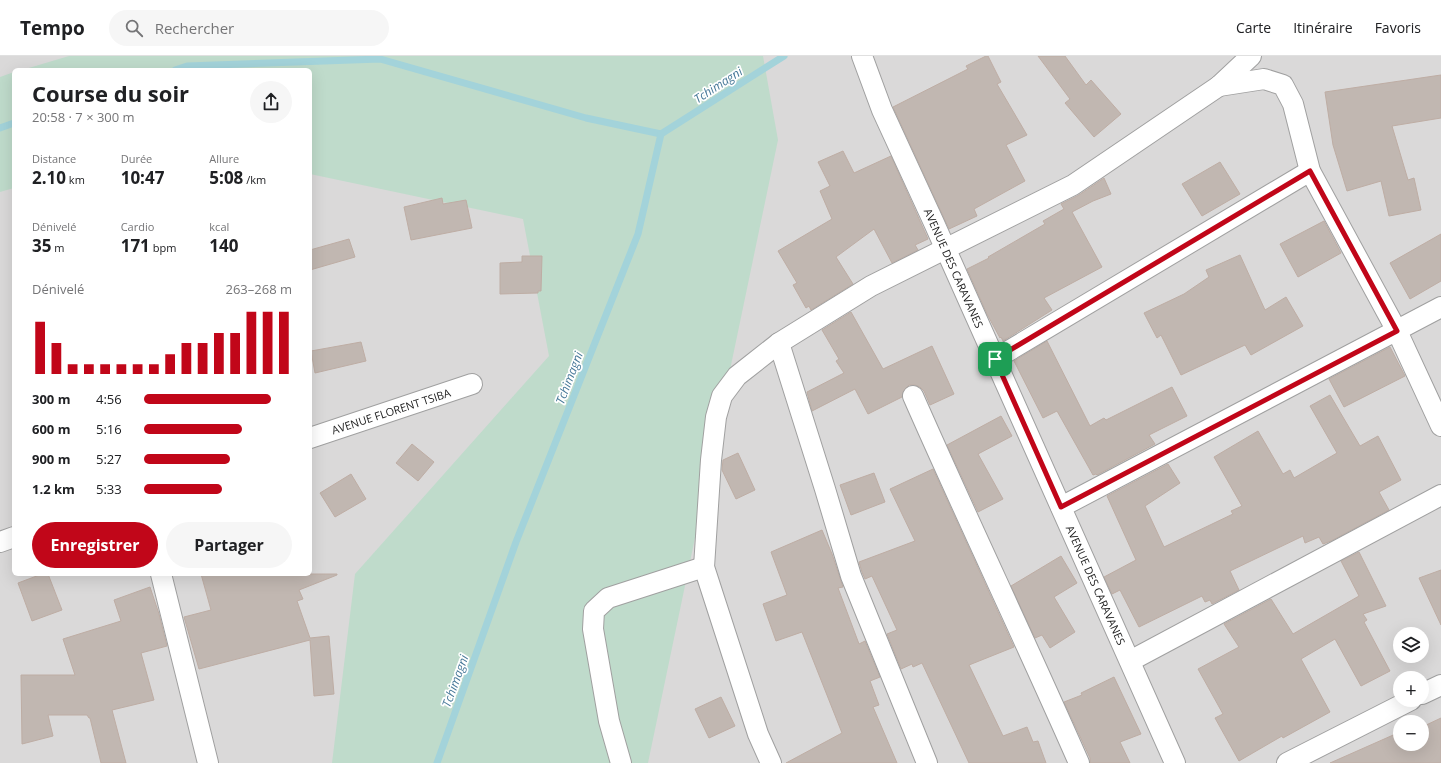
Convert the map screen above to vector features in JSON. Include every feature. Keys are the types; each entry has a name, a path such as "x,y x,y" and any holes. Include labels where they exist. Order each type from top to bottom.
{"street":[{"name":"AVENUE DES CARAVANES","path":"862,56 882,110 1175,763"},
{"path":"771,763 758,734 704,567 711,460 716,417 722,396 737,376 779,343 871,286 1073,185 1219,86 1252,56"},
{"path":"1219,86 1264,79 1283,85 1293,104 1310,171 1397,331 1441,426"},
{"path":"995,359 1310,171"},
{"path":"1061,507 1441,307"},
{"path":"779,343 851,576 927,763"},
{"name":"AVENUE FLORENT TSIBA","path":"312,437 472,384"},
{"path":"913,396 946,472 1026,644 1079,763"},
{"path":"1130,661 1441,495"},
{"path":"0,542 12,538"},
{"path":"621,763 609,721 593,629 594,611 608,598 704,567"},
{"path":"161,576 208,763"},
{"path":"1429,691 1441,685"},
{"path":"1287,763 1397,707"}],"shaded area":[{"path":"0,56 1441,56 1441,763 0,763"}],"green space":[{"path":"69,56 763,56 778,140 648,763 332,763 355,574 549,356 523,219 312,174 312,68 29,68"},
{"path":"12,73 12,189 0,192 0,77"}],"building":[{"path":"988,56 1001,82 997,84 1027,135 1006,145 1025,181 974,209 977,216 949,229 893,107 968,69 966,66"},
{"path":"1038,56 1065,56 1086,85 1091,80 1121,114 1094,137 1065,103 1070,99"},
{"path":"1441,75 1441,118 1392,126 1408,180 1414,178 1421,210 1389,216 1381,181 1347,191 1333,145 1325,92"},
{"path":"843,151 854,173 891,156 928,239 915,245 918,250 892,263 874,229 836,257 853,284 811,310 809,306 806,308 793,285 797,283 778,251 832,219 820,191 830,186 818,162"},
{"path":"1220,162 1240,194 1202,216 1182,184"},
{"path":"1104,178 1111,194 1072,212 1102,267 1044,298 1052,310 1003,341 987,314 967,269 989,258 988,257 1045,224 1043,221 1064,209 1061,204 1079,195"},
{"path":"442,198 443,204 466,200 472,228 411,240 404,207"},
{"path":"1324,221 1341,253 1298,277 1280,244"},
{"path":"1441,234 1441,281 1410,299 1390,263"},
{"path":"349,239 355,257 312,269 312,249"},
{"path":"1240,255 1265,310 1286,297 1303,326 1251,355 1245,345 1181,375 1161,335 1157,338 1144,313 1184,294 1209,277 1206,270"},
{"path":"522,256 542,256 541,291 538,291 538,293 500,294 500,263 522,262"},
{"path":"851,312 883,369 932,346 954,394 930,405 924,391 920,387 909,385 904,390 902,397 868,414 855,389 812,411 807,392 844,373 836,361 839,359 822,330"},
{"path":"1047,341 1090,426 1104,418 1106,420 1172,387 1187,416 1149,435 1155,444 1097,475 1093,475 1057,411 1043,418 1014,361"},
{"path":"361,342 366,361 315,373 312,351"},
{"path":"1390,347 1405,376 1344,407 1329,379"},
{"path":"1330,395 1360,446 1378,436 1401,480 1379,492 1389,510 1323,544 1319,537 1305,543 1303,536 1230,571 1239,590 1212,604 1210,600 1205,602 1202,596 1139,627 1120,590 1112,594 1104,577 1136,560 1107,496 1168,464 1180,483 1145,506 1164,547 1233,514 1231,511 1242,506 1214,457 1258,431 1283,474 1290,470 1294,478 1337,453 1310,406"},
{"path":"1001,416 1012,436 978,454 1003,499 978,512 947,445"},
{"path":"412,444 434,462 418,481 396,463"},
{"path":"738,453 755,490 736,499 722,470 723,460"},
{"path":"933,469 1014,647 969,665 1003,736 1027,727 1033,742 1038,741 1046,763 969,763 922,663 913,667 912,664 901,669 887,634 897,630 872,576 865,579 862,572 859,562 915,541 890,489"},
{"path":"874,473 885,502 851,515 840,485"},
{"path":"351,474 366,499 335,517 320,493"},
{"path":"822,530 843,587 838,588 859,644 865,641 880,677 870,681 879,705 873,707 897,763 786,763 842,733 802,632 776,641 763,604 787,595 771,552"},
{"path":"1359,552 1386,606 1363,614 1367,620 1364,622 1390,671 1361,686 1335,639 1301,659 1330,712 1283,738 1282,736 1239,761 1215,718 1223,714 1198,669 1239,647 1224,624 1271,599 1293,634 1359,596 1341,561"},
{"path":"1061,556 1077,583 1054,597 1075,632 1050,648 1042,635 1035,638 1011,586"},
{"path":"1441,570 1441,625 1419,578"},
{"path":"312,574 337,574 299,590 303,599 297,601 310,638 329,636 334,694 314,696 310,640 199,669 184,617 211,610 202,576 312,576"},
{"path":"37,576 49,576 62,610 32,621 18,583"},
{"path":"150,587 167,646 141,653 154,700 112,710 126,763 101,763 90,718 87,715 48,715 53,736 22,744 21,675 75,675 63,639 121,621 114,600"},
{"path":"1114,677 1141,734 1120,742 1130,763 1090,763 1090,758 1064,702 1082,695 1081,693"},
{"path":"721,697 735,726 709,738 695,709"},
{"path":"1441,718 1441,763 1330,763 1393,735 1393,751 1429,751 1429,724"}],"waterway":[{"name":"Tchimagni","path":"437,763 516,542 638,234 661,134 784,56"},
{"path":"181,68 187,66 380,59 586,118 661,134"},
{"path":"0,128 12,124"}],"route":[{"path":"1310,171 1397,331 1061,507 995,359 1310,171"}]}
